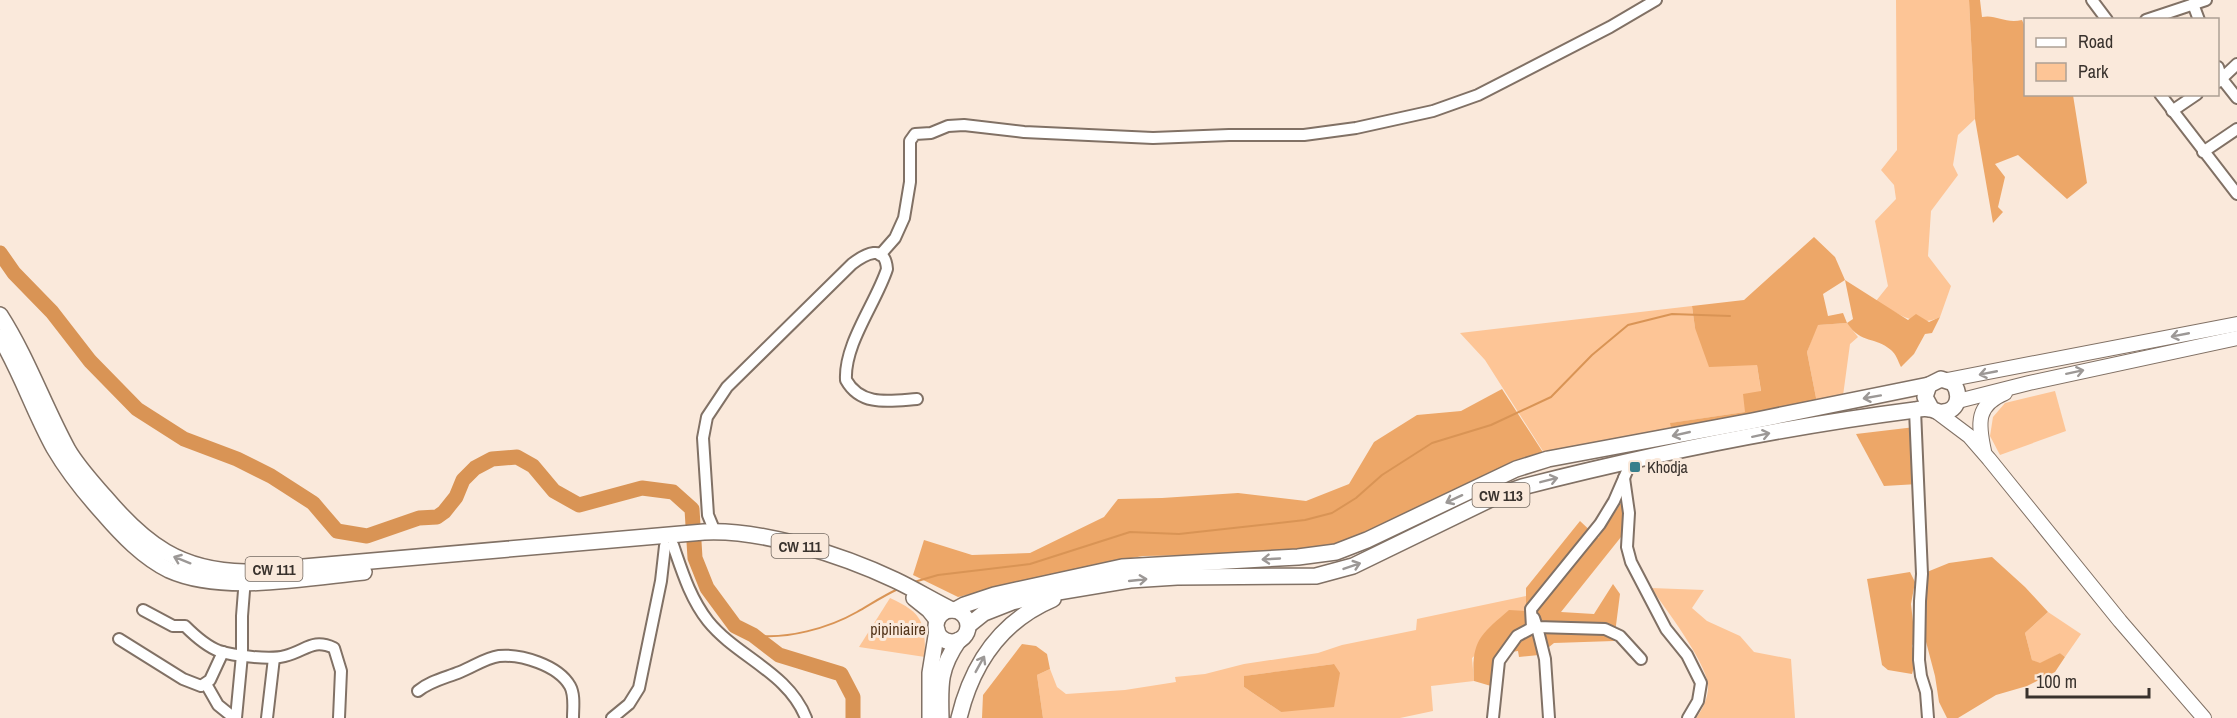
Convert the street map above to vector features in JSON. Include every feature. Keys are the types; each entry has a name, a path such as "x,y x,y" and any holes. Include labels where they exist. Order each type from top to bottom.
{"highway":[{"name":"CW 111","path":"0,315 69,452 81,470 121,516 153,545 177,559 245,577"},
{"name":"CW 111","path":"0,337 58,455 82,489 115,526 148,556 170,570 201,579 674,542 708,535 727,541 785,551 840,567 891,583 953,610"},
{"path":"930,718 930,673 937,625 943,613 994,595 1122,567 1298,557 1336,552 1367,540 1516,469 1548,459 1752,421 1929,385 1934,381 1947,380 1957,388 1956,404 1949,411 1934,410 1925,397 1929,385"},
{"name":"CW 113","path":"1080,589 1159,578 1316,576 1353,566 1499,495 1522,487 1627,469 1714,444 1915,410 1934,410"},
{"path":"941,718 942,673 947,659 959,640 966,634 969,625 984,613 1012,602 1080,589"},
{"path":"959,718 974,673 998,636 1029,610 1080,589"},
{"path":"911,592 925,606 943,639 959,640"},
{"path":"953,610 964,615 969,625"}],"main road":[{"path":"1947,380 2237,324"},
{"path":"1969,436 1956,404 2029,383 2237,338"},
{"path":"1984,453 1979,429 1982,411 1993,398 2029,383"},
{"path":"1934,410 1969,436 1984,453 2120,621 2204,718"}],"street":[{"path":"880,255 894,238 904,218 909,182 909,141 915,134 931,133 948,126 964,125 1024,132 1162,139 1229,135 1304,135 1356,128 1418,115 1470,98 1610,27 1656,0"},
{"path":"2092,0 2106,18"},
{"path":"2151,18 2206,0"},
{"path":"2193,4 2198,18"},
{"path":"2237,64 2220,80 2237,98"},
{"path":"2161,96 2204,152 2236,189"},
{"path":"2172,111 2194,96"},
{"path":"2204,152 2237,129"},
{"path":"708,535 703,449 707,417 727,387 852,264 872,253 880,255 886,261 887,269 847,361 846,380 857,394 869,400 917,399"},
{"path":"1915,410 1922,574 1919,660 1926,692 1928,718"},
{"path":"1493,718 1499,661 1517,636 1532,628 1531,609 1600,524 1614,501 1627,469"},
{"path":"1627,469 1629,513 1627,547 1631,562 1666,629 1687,655 1701,683 1698,700 1688,718"},
{"path":"612,718 628,704 639,688 661,582 674,542"},
{"path":"674,542 688,588 708,621 722,635 777,678 794,696 806,718"},
{"path":"235,718 242,655 245,577"},
{"path":"1531,609 1545,659 1549,718"},
{"path":"143,610 173,626 185,626 203,642 223,652 274,658 290,655 317,644 325,644 334,648 341,671 339,718"},
{"path":"1537,627 1605,629 1620,636 1641,659"},
{"path":"118,639 194,685 206,684 210,680 223,652"},
{"path":"418,691 429,683 462,672 489,658 515,657 535,661 564,678 573,696 573,718"},
{"path":"267,718 274,658"},
{"path":"206,684 218,705 235,718"}],"green space":[{"path":"1896,0 1969,0 1975,119 1958,135 1953,165 1958,175 1931,211 1928,256 1951,286 1940,317 1923,321 1907,318 1876,301 1888,286 1875,221 1896,199 1894,185 1881,170 1897,150"},
{"path":"1692,306 1695,328 1757,365 1761,392 1745,412 1671,423 1673,436 1548,459 1485,360 1460,333"},
{"path":"1847,323 1858,337 1850,344 1842,403 1818,408 1807,352 1817,325"},
{"path":"2055,391 2066,431 2000,455 1990,436 1993,417 2005,403"},
{"path":"1651,588 1704,590 1692,608 1707,621 1740,636 1754,652 1791,659 1795,718 1696,718 1708,693 1705,674 1684,635"},
{"path":"1526,596 1526,611 1472,658 1474,681 1431,686 1433,711 1400,718 1043,718 1037,675 1050,669 1057,687 1066,694 1125,690 1176,682 1175,677 1205,674 1244,664 1318,653 1342,645 1416,630 1417,619","holes":["1334,664 1281,712 1244,687 1245,676"]},
{"name":"pipiniaire","path":"890,598 916,614 920,620 923,627 925,657 859,647"},
{"path":"2048,612 2081,634 2065,657 2060,653 2040,664 2032,660 2025,633"}],"shaded area":[{"path":"1969,0 1980,0 1982,17 2011,21 2022,20 2024,24 2024,96 2073,96 2087,183 2067,199 2018,155 1995,164 2005,177 1998,207 2003,212 1993,223 1975,119"},
{"path":"1814,237 1835,257 1845,280 1823,294 1828,316 1843,313 1847,323 1818,325 1807,352 1818,408 1673,436 1670,423 1745,412 1743,394 1761,391 1757,365 1709,367 1695,328 1692,306 1744,300"},
{"path":"1845,280 1908,320 1916,314 1929,322 1940,317 1932,333 1925,334 1914,354 1901,367 1891,350 1863,338 1847,323 1853,319"},
{"path":"1502,389 1544,454 1336,548 1270,554 1143,556 1092,565 958,597 913,575 924,540 972,555 1030,553 1104,517 1118,499 1238,493 1306,501 1349,484 1374,442 1417,415 1461,411"},
{"path":"1915,427 1918,484 1884,486 1856,434"},
{"path":"1623,500 1626,513 1621,537 1561,612 1594,614 1613,584 1620,594 1614,641 1554,643 1539,655 1519,657 1518,651 1497,654 1491,686 1474,681 1474,657 1484,633 1509,610 1526,611 1526,588 1580,521 1598,538"},
{"path":"1992,557 2048,612 2025,633 2032,660 2040,663 2060,653 2065,657 2055,672 2027,686 1996,695 1958,718 1947,718 1939,702 1925,638 1922,574 1949,563"},
{"path":"1910,572 1915,582 1911,604 1915,640 1912,646 1915,660 1912,674 1888,670 1882,665 1867,579"},
{"path":"1022,644 1036,646 1047,654 1050,669 1037,675 1043,718 982,718 983,695"},
{"path":"1334,664 1340,673 1334,707 1281,712 1244,687 1244,676"}],"waterway":[{"path":"0,253 14,273 52,312 90,361 137,409 184,439 237,459 271,476 313,503 337,531 367,536 419,518 437,517 456,497 463,480 475,468 492,459 517,457 533,466 554,491 579,505 642,488 673,492 692,509 695,558 707,588 735,626 753,635 779,655 841,674 853,697 853,718"},
{"path":"914,582 938,575 1030,564 1130,532 1179,534 1305,520 1332,513 1356,498 1382,475 1432,443 1491,425 1551,397 1592,355 1628,325 1672,314 1730,316"},
{"path":"753,635 779,636 820,628 846,618 898,589"}],"place":[{"name":"Khodja","path":"1635,467"}]}
